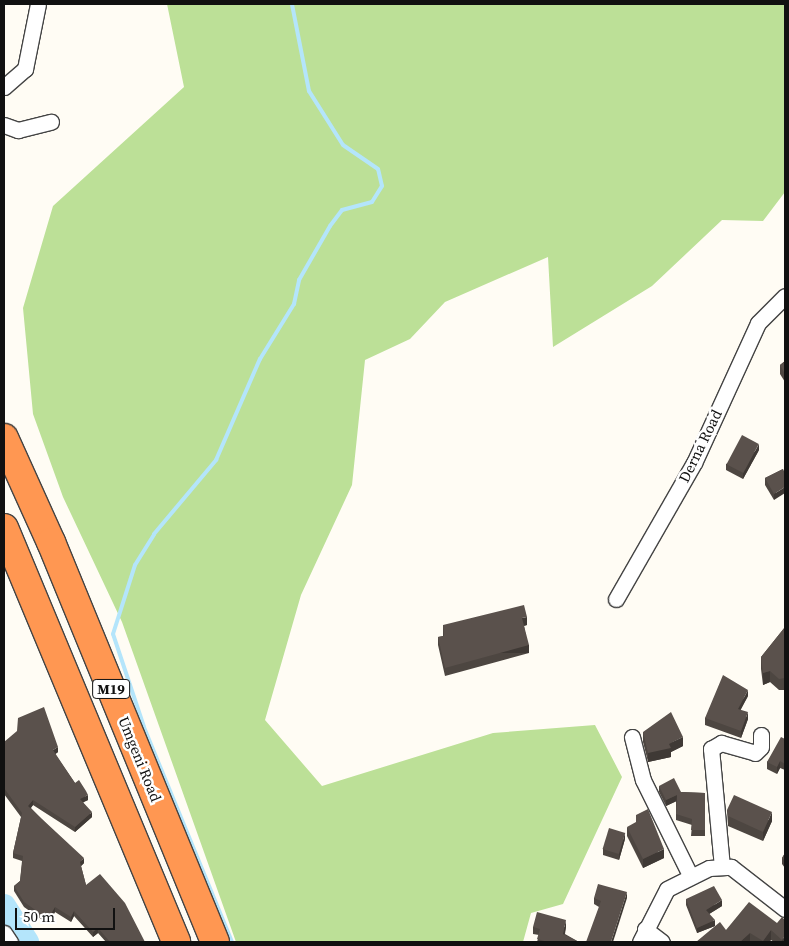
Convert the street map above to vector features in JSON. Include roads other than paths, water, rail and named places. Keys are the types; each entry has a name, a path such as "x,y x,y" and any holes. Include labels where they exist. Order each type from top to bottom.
{"highway":[{"name":"Umgeni Road","path":"4,438 51,542 215,942"},
{"name":"M19","path":"4,528 176,942"}],"street":[{"path":"4,87 25,69 38,4"},
{"path":"4,125 18,130 51,122"},
{"name":"Derna Road","path":"616,600 694,463 760,318 785,296"},
{"path":"722,867 711,749 721,744 755,753 761,747 761,736"},
{"path":"632,737 644,780 690,875"},
{"path":"662,942 642,936 667,890 690,875 722,867 746,876 785,909"},
{"path":"4,933 10,942"}],"waterway":[{"path":"232,942 144,727 113,634 135,565 154,534 216,460 260,359 294,304 299,280 330,226 342,210 372,202 382,186 378,169 343,145 309,91 292,4"},
{"path":"4,906 27,942"}]}
